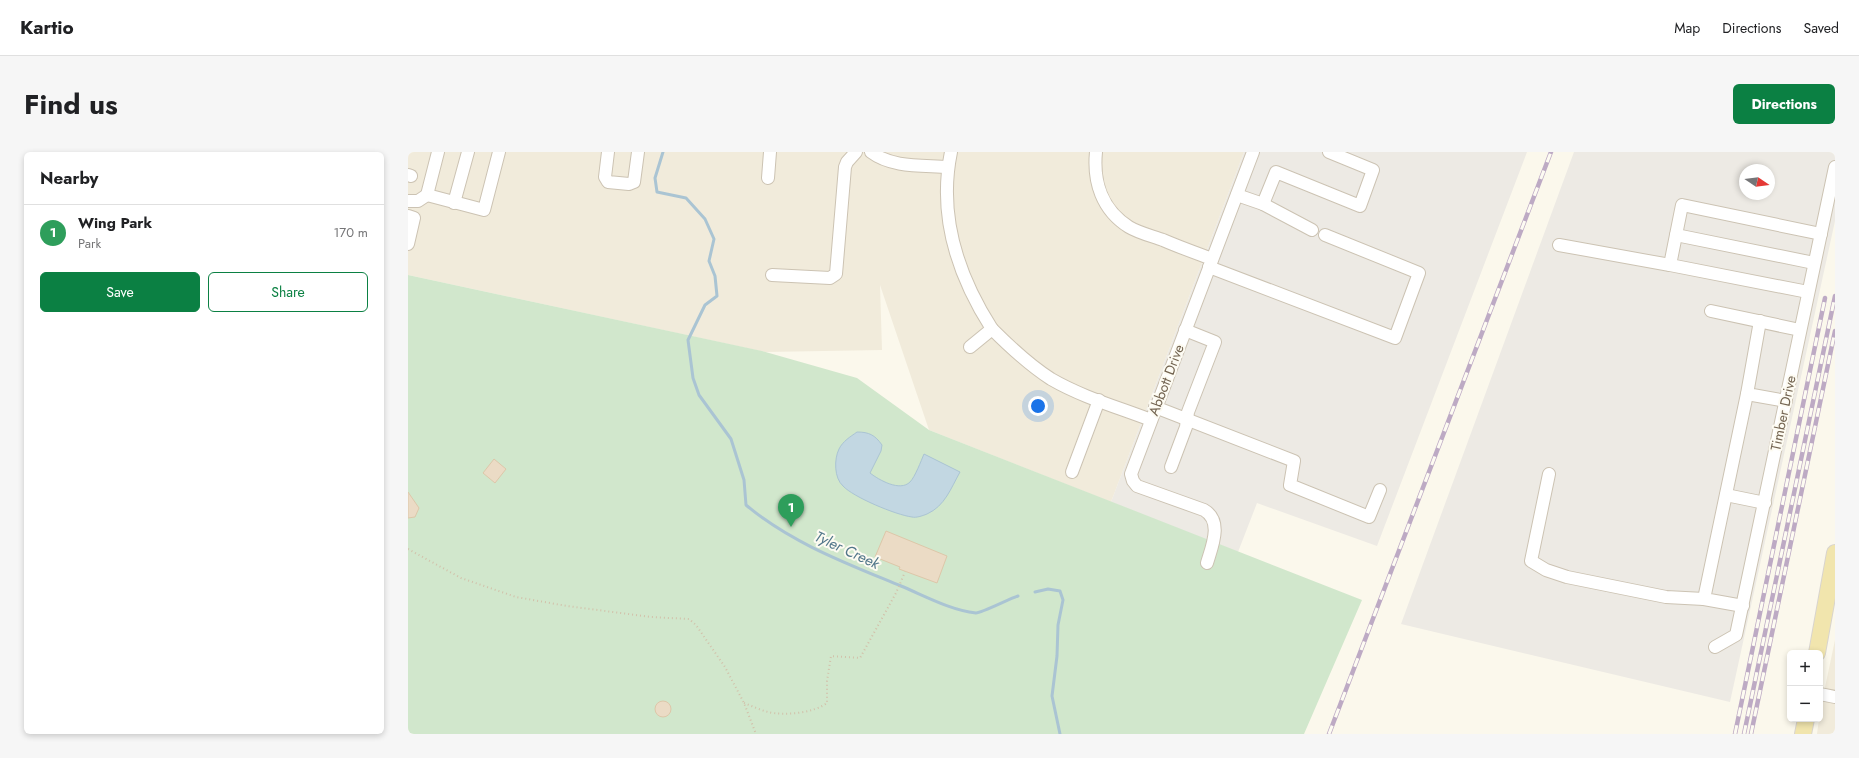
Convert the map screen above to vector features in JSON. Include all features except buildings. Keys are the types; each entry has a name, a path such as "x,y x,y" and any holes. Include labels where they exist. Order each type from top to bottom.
{"main road":[{"path":"1818,650 1835,553"},
{"path":"1803,734 1805,722"}],"street":[{"path":"408,201 418,201 427,195 438,152"},
{"path":"454,203 468,152"},
{"path":"427,195 484,210 499,152"},
{"path":"608,152 606,177 608,182 629,184 634,182 638,152"},
{"path":"768,178 770,152"},
{"path":"772,275 830,278 836,274 845,167 847,162 856,152"},
{"path":"871,152 883,159 894,162 948,167"},
{"path":"951,152 948,167 948,210 951,233 958,260 968,286 992,329 1022,357 1050,378 1099,400 1151,420"},
{"path":"1096,152 1095,163 1098,188 1105,202 1115,216 1136,230 1211,263 1395,338 1419,273 1325,235"},
{"name":"Abbott Drive","path":"1207,563 1215,529 1215,523 1211,515 1204,510 1141,487 1132,481 1131,474 1133,465 1253,152"},
{"path":"1263,204 1276,172 1360,206 1373,170 1330,152"},
{"name":"Timber Drive","path":"1715,647 1736,635 1835,166"},
{"path":"1237,195 1263,204 1312,230"},
{"path":"1670,265 1682,205 1821,234"},
{"path":"408,216 414,218 408,244"},
{"path":"1676,234 1814,263"},
{"path":"1559,245 1808,292"},
{"path":"1711,311 1800,330"},
{"path":"1704,599 1747,394 1760,321"},
{"path":"970,347 992,329"},
{"path":"1172,467 1188,420 1188,412 1215,342 1185,330"},
{"path":"1747,394 1786,401"},
{"path":"1072,472 1099,400"},
{"path":"1155,407 1294,461 1290,485 1369,517 1380,490"},
{"path":"1549,474 1531,561 1546,570 1567,577 1666,597 1704,599 1743,606"},
{"path":"1726,495 1765,503"},
{"path":"1823,695 1835,697"}],"path":[{"path":"408,549 461,578 516,597 567,606 651,617 689,619 696,625 726,667 744,704 756,734"},
{"path":"744,704 773,713 807,712 820,709 827,703 827,682 831,656 860,658 896,593 904,573"}],"shaded area":[{"path":"408,152 1244,152 1111,502 929,430 880,285 882,350 765,352 408,275"},
{"path":"1244,152 1527,152 1377,546 1257,503 1238,552 1111,502"},
{"path":"1574,152 1835,152 1835,221 1730,702 1401,624"},
{"path":"1835,640 1835,734 1817,734 1819,722 1823,722 1823,697"}],"green space":[{"path":"408,275 762,351 857,378 929,430 1362,600 1304,734 408,734"}],"water":[{"path":"857,432 871,435 882,445 881,451 870,473 890,484 901,486 910,482 916,473 924,454 960,472 943,501 933,511 927,514 919,517 905,516 886,509 865,500 848,490 840,483 836,473 836,458 839,449 847,439"}],"waterway":[{"name":"Tyler Creek","path":"663,152 655,178 657,192 686,198 705,219 714,239 709,261 715,276 717,296 705,305 688,340 693,378 699,395 731,439 744,480 746,505 782,531 820,552 947,606 976,613 1018,596"},
{"name":"Tyler Creek","path":"1035,592 1048,589 1060,591 1063,600 1058,625 1057,656 1052,696 1060,734"}],"railway":[{"path":"1329,734 1551,152"},
{"path":"1744,734 1835,296"},
{"path":"1735,734 1825,298"},
{"path":"1751,734 1835,331"}],"place":[{"name":"Wing Park","path":"791,527"}]}
